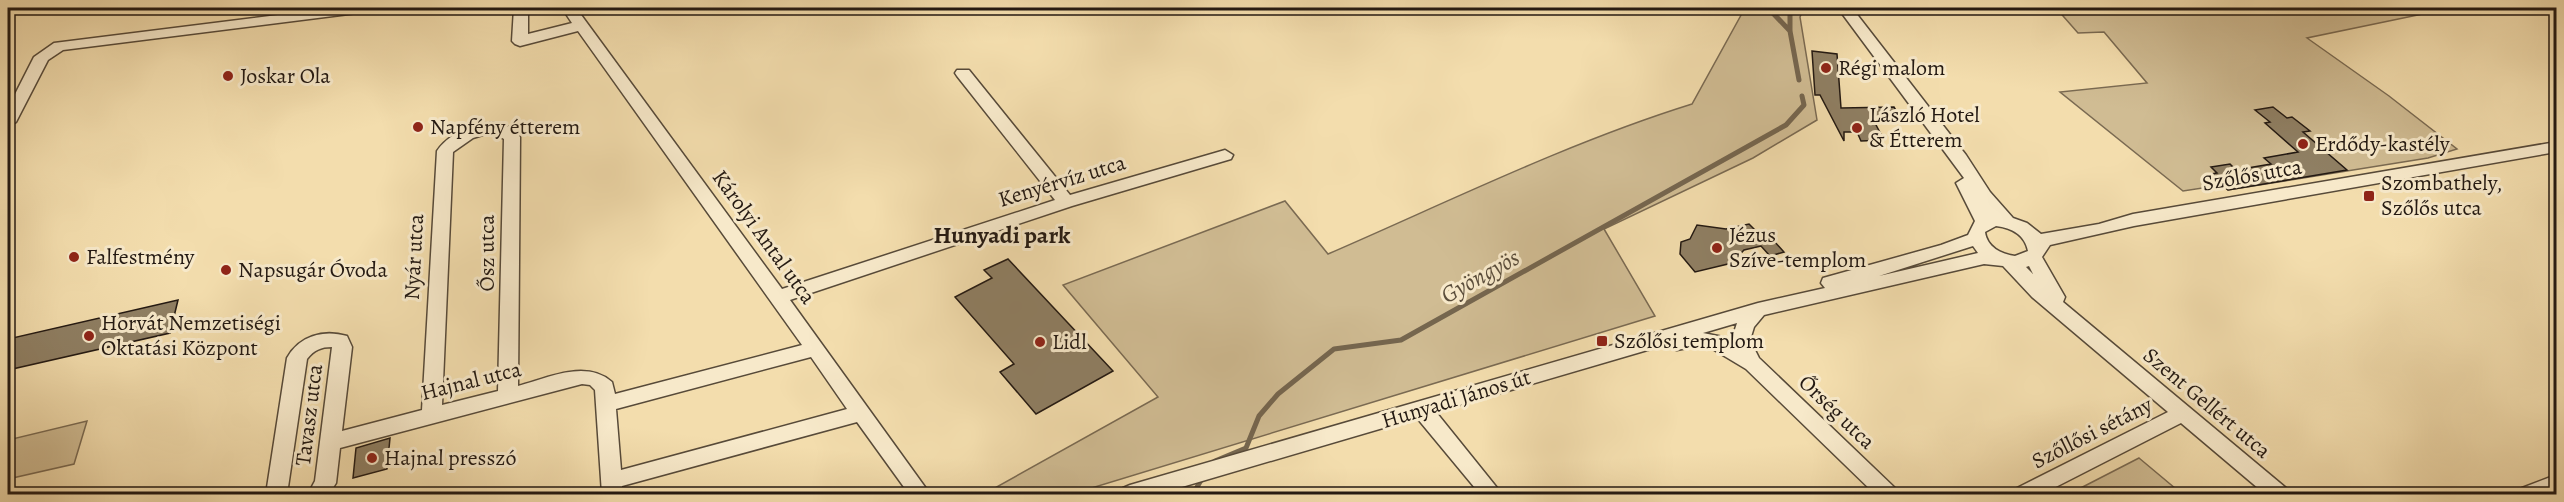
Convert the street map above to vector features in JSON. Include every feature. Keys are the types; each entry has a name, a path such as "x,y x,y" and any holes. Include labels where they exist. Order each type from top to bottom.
{"street":[{"path":"8,122 42,57 59,46 365,8"},
{"path":"521,8 520,41 582,25 578,8"},
{"name":"Károlyi Antal utca","path":"569,8 920,495"},
{"path":"1845,8 1984,196 2015,225"},
{"path":"963,73 1066,202"},
{"name":"Ősz utca","path":"488,129 505,130 512,137 508,396"},
{"name":"Nyár utca","path":"432,415 445,151 462,135 488,129"},
{"path":"1941,136 1958,167 1980,230"},
{"name":"Szőlős utca","path":"2035,254 2046,239 2098,230 2133,220 2556,147"},
{"name":"Kenyérvíz utca","path":"777,297 1066,202 1225,155"},
{"name":"Szőlős utca","path":"1980,230 2015,225 2133,220"},
{"name":"Szent Gellért utca","path":"2015,225 2034,237 2035,254 2050,290 2105,348"},
{"name":"Szent Gellért utca","path":"1980,230 1984,249 2004,259 2039,292 2279,495"},
{"name":"Hunyadi János út","path":"1781,304 1810,289 1947,250 1980,230"},
{"name":"Hunyadi János út","path":"1130,495 1422,410 1646,341 1758,310 1984,258 2023,261 2035,254"},
{"name":"Őrség utca","path":"1754,364 1740,340 1746,324 1758,310"},
{"name":"Tavasz utca","path":"276,495 297,358 301,350 331,339 340,341 342,348 324,483 318,495"},
{"name":"Őrség utca","path":"1646,341 1671,344 1697,339 1716,342 1754,364 1888,495"},
{"path":"606,404 815,349"},
{"name":"Hajnal utca","path":"330,442 582,377 595,378 605,387 611,488 861,413"},
{"path":"1422,410 1492,495"},
{"name":"Szőllősi sétány","path":"2024,495 2182,414"},
{"path":"2529,495 2556,484"}],"shaded area":[{"path":"1745,8 1804,8 1800,17 1817,120 1753,158 1604,229 1655,316 1072,494 984,494 1158,397 1063,285 1285,201 1328,254 1554,155 1692,104"},
{"path":"2056,8 2438,8 2442,10 2307,38 2389,96 2457,149 2428,158 2228,190 2222,185 2183,191 2060,92 2147,83 2104,32 2078,33"},
{"path":"87,421 74,464 8,479 8,440"},
{"path":"2139,458 2182,494 2069,494"}],"building":[{"path":"1812,51 1837,54 1841,108 1894,107 1903,122 1875,123 1884,140 1861,141 1857,132 1844,132 1844,141 1820,95 1815,95"},
{"name":"Erdődy-kastély","path":"2273,107 2287,118 2292,117 2310,131 2303,132 2347,170 2228,190 2211,174 2217,173 2211,167 2230,164 2236,170 2271,164 2264,158 2298,152 2265,123 2270,122 2255,110"},
{"name":"Jézus Szíve-templom","path":"1749,224 1768,243 1774,241 1784,252 1770,256 1761,246 1744,250 1732,263 1695,272 1680,254 1681,242 1690,239 1697,225 1726,229"},
{"name":"Lidl","path":"1008,259 1113,371 1036,414 1000,372 1014,364 955,297 992,278 984,270"},
{"name":"Horvát Nemzetiségi Oktatási Központ","path":"178,300 170,333 8,370 8,339"},
{"name":"Hajnal presszó","path":"390,438 387,469 353,478 356,448"}],"waterway":[{"name":"Gyöngyös","path":"1768,8 1790,31"},
{"name":"Gyöngyös","path":"1790,8 1790,31"},
{"name":"Gyöngyös","path":"1790,31 1799,80"},
{"name":"Gyöngyös","path":"1215,461 1246,448 1259,416 1278,394 1334,349 1401,340 1786,125 1804,105 1802,96"},
{"name":"Gyöngyös","path":"1193,494 1204,475"}],"place":[{"name":"Régi malom","path":"1826,68"},
{"name":"Joskar Ola","path":"228,76"},
{"name":"Napfény étterem","path":"418,127"},
{"name":"László Hotel & Étterem","path":"1857,128"},
{"name":"Erdődy-kastély","path":"2303,144"},
{"name":"Szombathely, Szőlős utca","path":"2369,196"},
{"name":"Jézus Szíve-templom","path":"1717,248"},
{"name":"Falfestmény","path":"74,257"},
{"name":"Napsugár Óvoda","path":"226,270"},
{"name":"Horvát Nemzetiségi Oktatási Központ","path":"89,336"},
{"name":"Szőlősi templom","path":"1602,341"},
{"name":"Lidl","path":"1040,342"},
{"name":"Hajnal presszó","path":"372,458"}],"district":[{"name":"Hunyadi park","path":"1002,235"}]}
